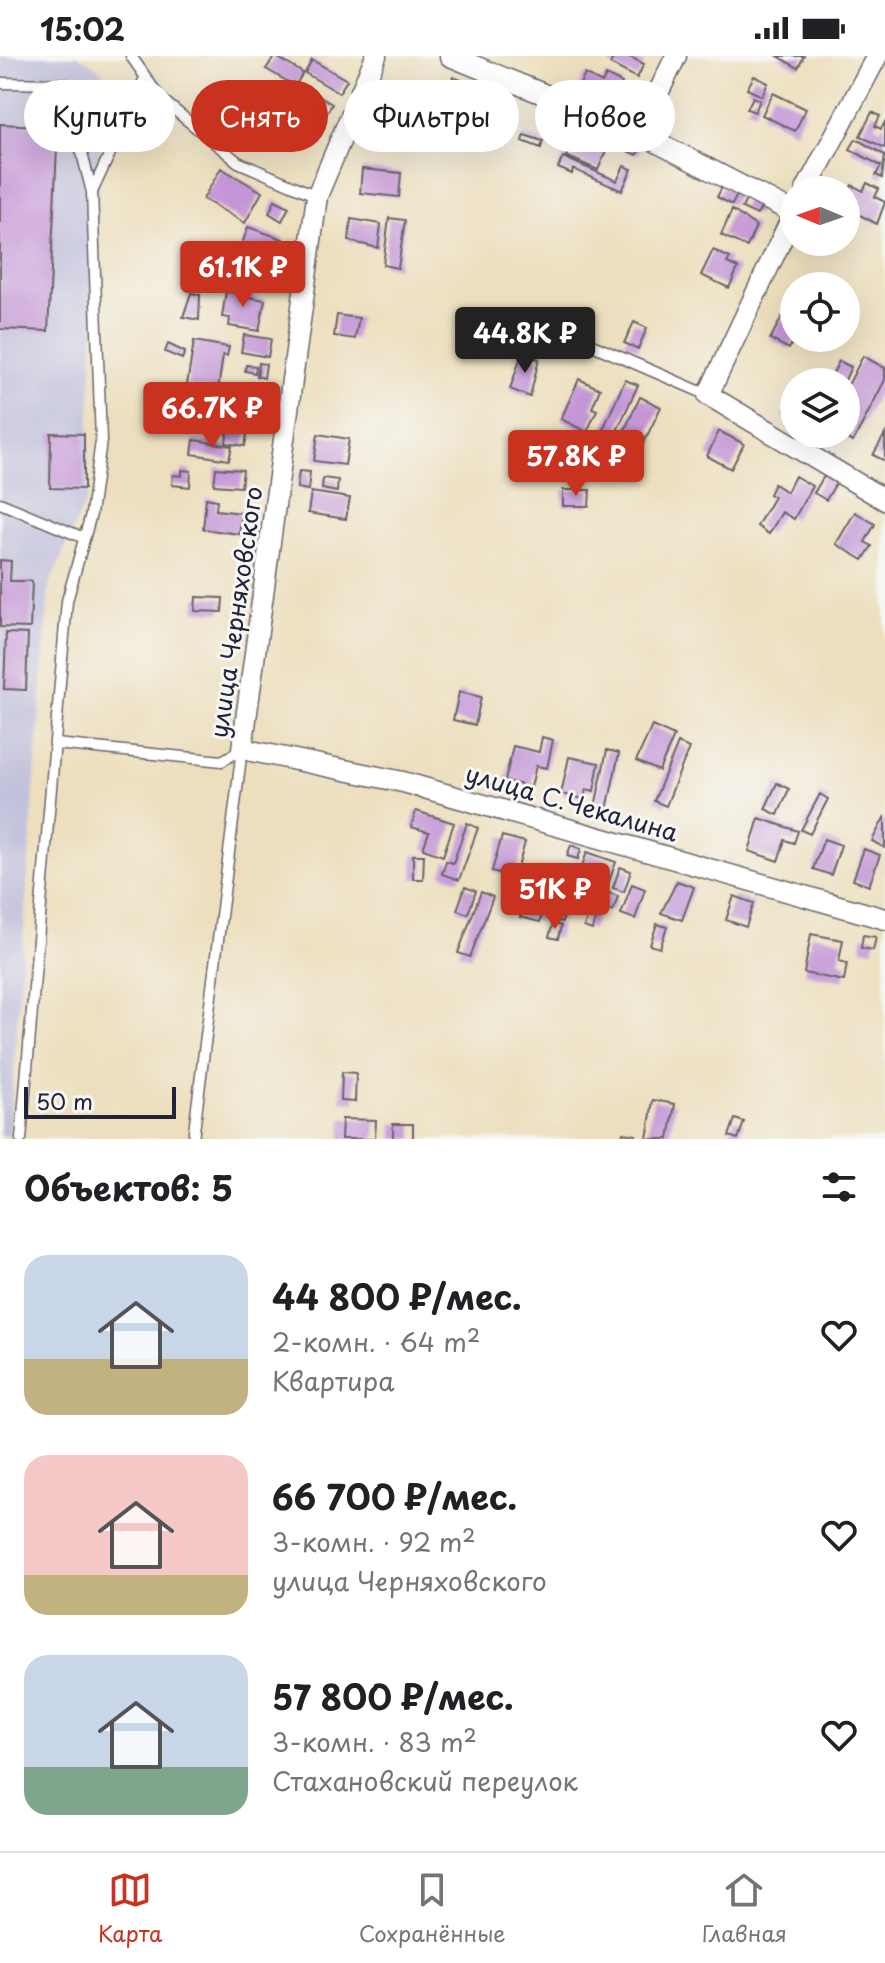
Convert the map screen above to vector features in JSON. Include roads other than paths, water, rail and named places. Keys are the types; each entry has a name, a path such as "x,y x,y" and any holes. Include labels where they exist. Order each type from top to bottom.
{"street":[{"name":"улица Черняховского","path":"242,749 317,196 376,56"},
{"path":"450,56 535,91"},
{"path":"664,80 676,56"},
{"path":"813,176 877,56"},
{"path":"675,152 780,206"},
{"path":"780,243 708,395 885,500"},
{"name":"улица С.Чекалина","path":"242,749 403,782 885,919"}],"lane":[{"path":"131,56 160,98 238,162 317,196"},
{"path":"92,192 145,78"},
{"path":"0,83 64,84 92,192 101,441 84,538 67,601 21,1139"},
{"path":"548,326 708,395"},
{"path":"0,503 84,538"},
{"path":"56,744 222,761 242,749"},
{"name":"улица Черняховского","path":"193,1139 242,749"}]}
